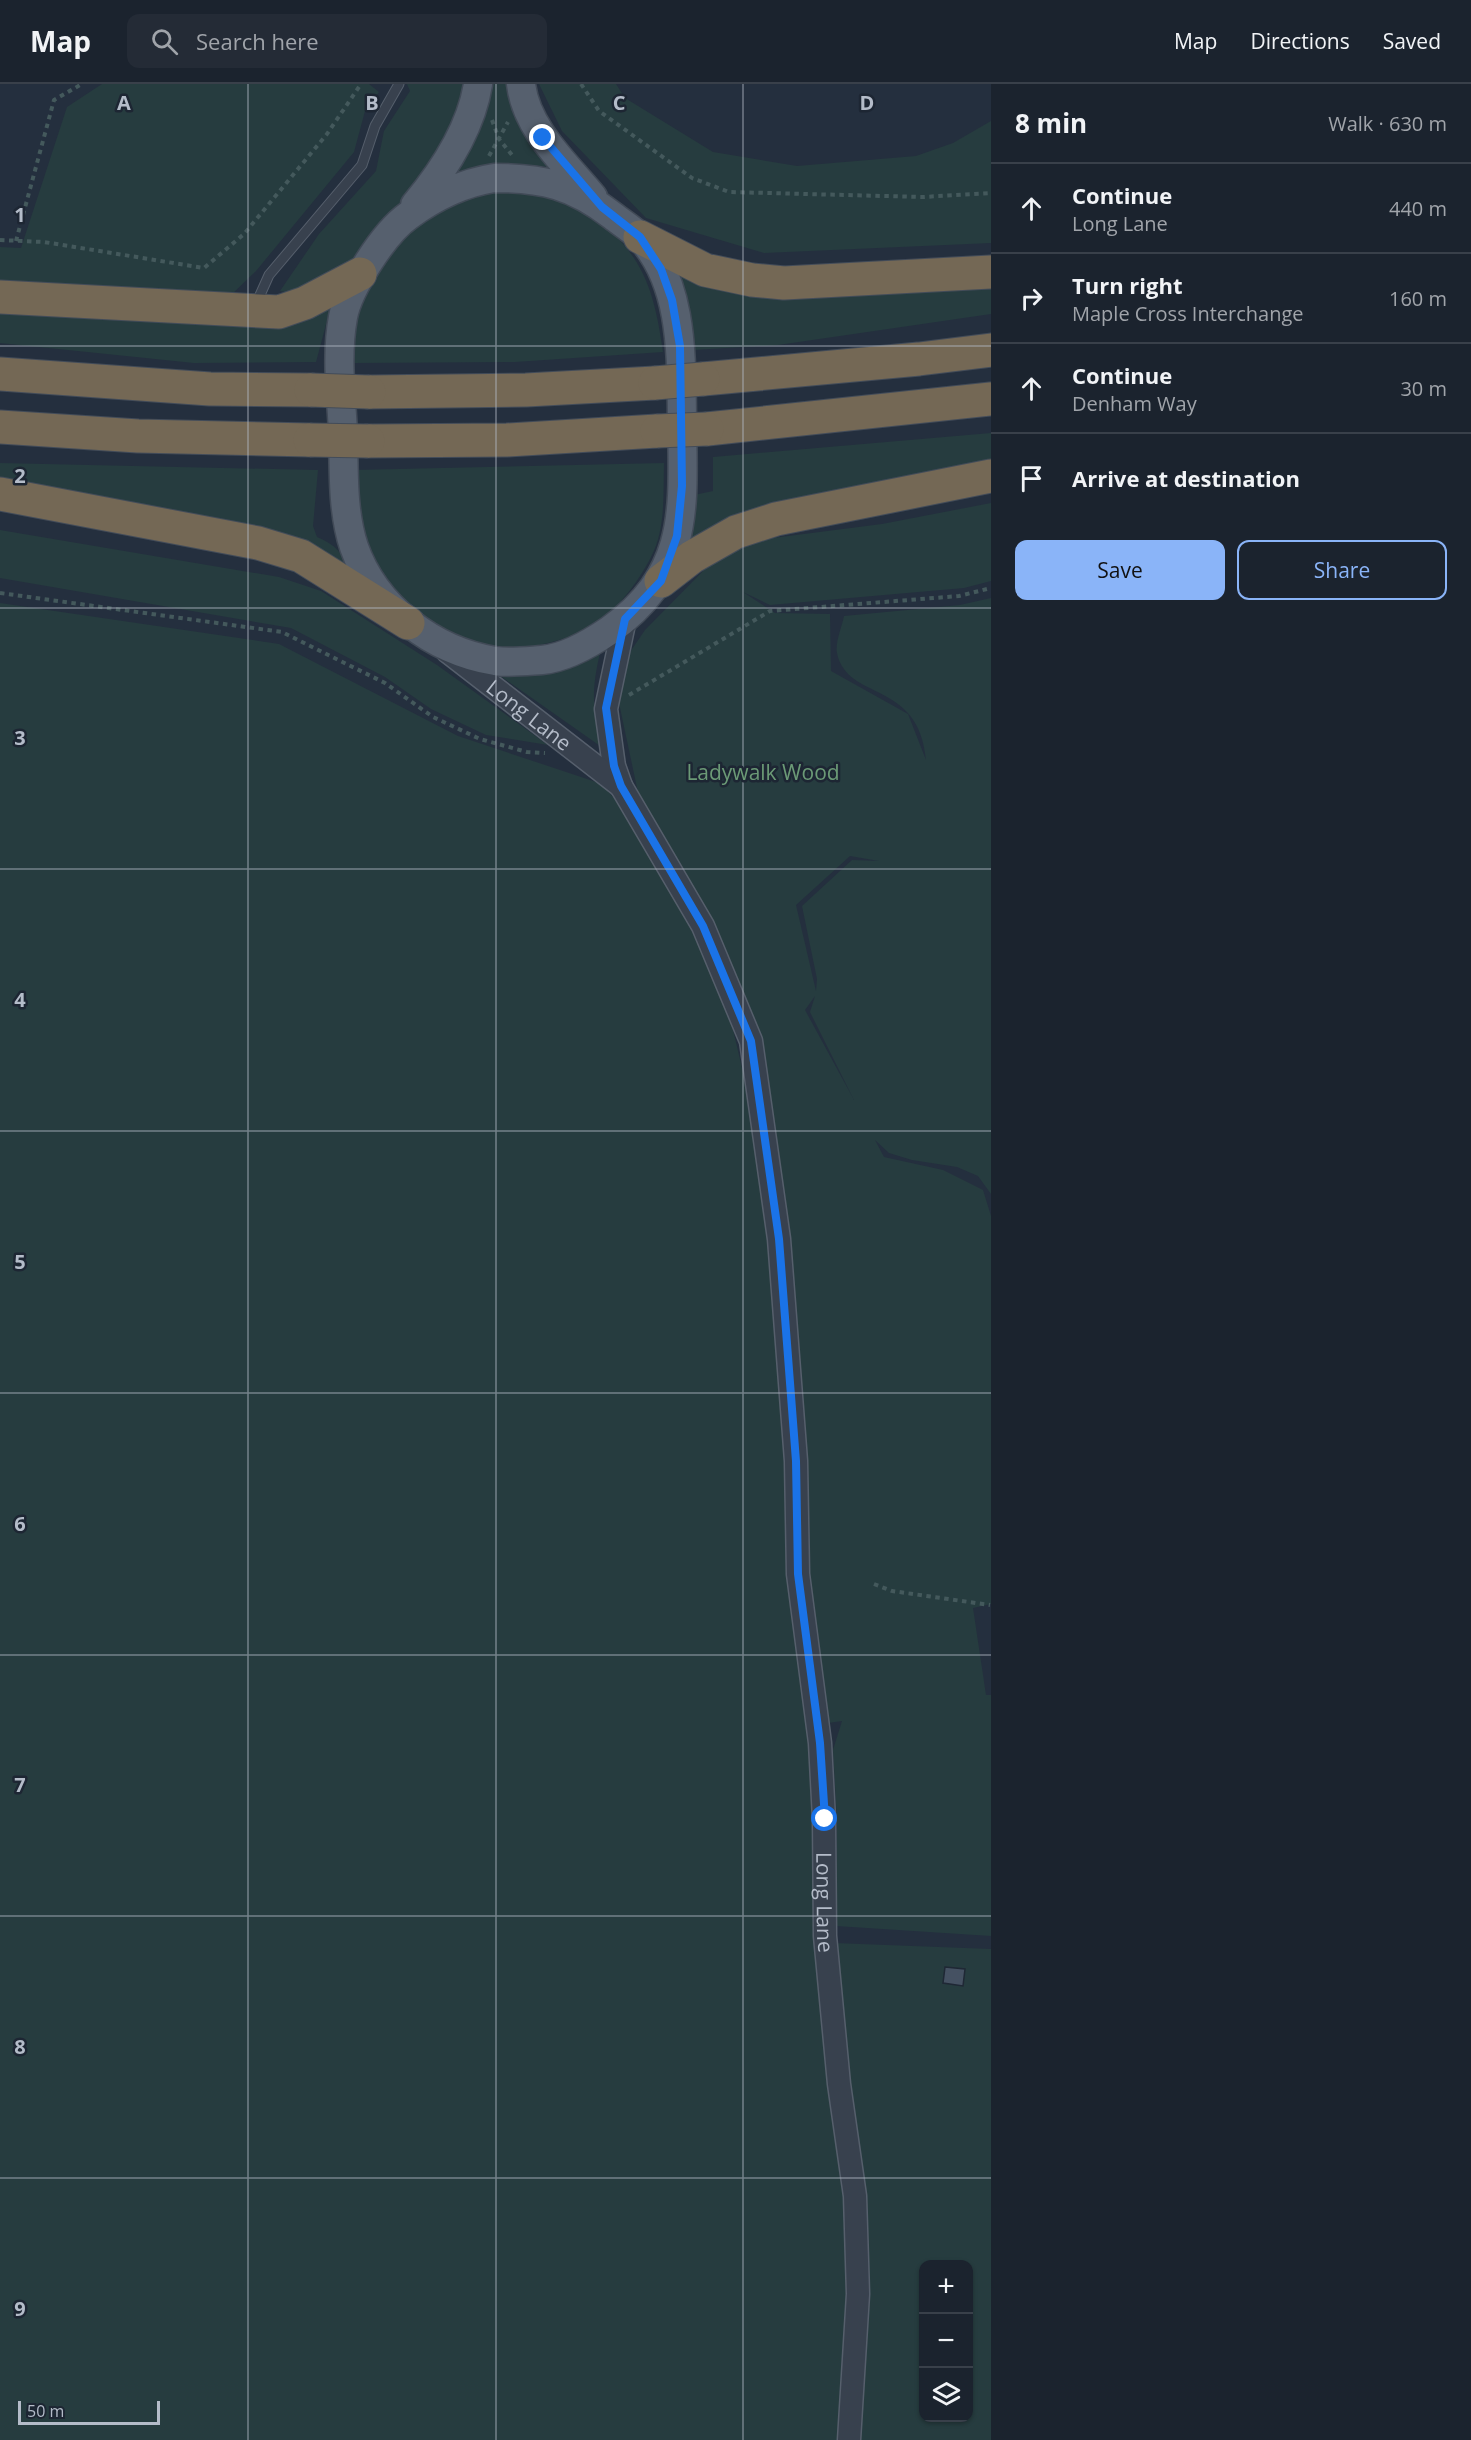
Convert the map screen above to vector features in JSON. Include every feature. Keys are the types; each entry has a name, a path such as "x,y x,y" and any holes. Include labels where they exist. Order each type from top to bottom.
{"highway":[{"path":"640,237 705,270 752,280 784,283 991,272"},
{"path":"0,297 279,312 305,303 360,274"},
{"path":"0,374 210,389 369,392 526,390 704,379 991,350"},
{"path":"0,427 138,436 368,441 507,440 707,429 991,399"},
{"path":"661,581 692,557 736,532 776,519 991,476"},
{"path":"0,494 258,543 301,556 408,624"}],"main road":[{"path":"405,218 447,192 471,182 494,178 532,178 570,189 602,207 640,237 661,269 672,300 680,346 682,486 677,536 661,581 625,619 593,642 547,660 498,662 467,654 437,643 408,624 376,588 355,548 346,511 339,354 343,314 360,274 405,218 432,185 462,136 478,84"},
{"path":"521,84 530,115 543,138 602,207"}],"street":[{"name":"Long Lane","path":"625,619 606,708 614,766 621,786 703,926 751,1041 779,1239 796,1461 798,1574 820,1743 825,1819 825,1936 839,2084 855,2196 858,2294 849,2440"},
{"name":"Long Lane","path":"437,643 497,692 567,742 621,786"}],"lane":[{"path":"253,312 269,275 362,165 375,126 399,84"}],"path":[{"path":"16,241 54,100 82,84"},
{"path":"0,240 44,242 204,268 244,234 327,134 361,84"},
{"path":"581,84 599,111 692,178 729,192 923,197 991,193"},
{"path":"490,117 499,139 532,178"},
{"path":"471,182 508,122"},
{"path":"606,708 770,611 959,596 991,588"},
{"path":"0,593 282,632 385,683 434,717 480,739 527,752 557,754 567,742"},
{"path":"874,1584 892,1591 990,1605"}],"green space":[{"path":"102,84 369,84 379,92 365,111 354,152 256,271 230,296 0,284 0,247 21,248 67,107"},
{"path":"407,84 464,84 461,112 427,177 347,268 301,295 280,291 319,234 376,171 384,131 410,91"},
{"path":"490,84 511,84 561,169 532,165 505,165 449,173"},
{"path":"539,84 616,84 625,98 713,152 797,166 916,156 953,143 991,121 991,243 764,253 646,218 562,131"},
{"path":"529,191 581,210 618,238 641,270 649,288 655,307 663,352 515,362 352,363 355,306 383,253 419,216 469,194"},
{"path":"673,266 991,275 991,314 778,345 693,350 688,304"},
{"path":"332,302 316,362 194,363 0,343 0,313"},
{"path":"991,433 991,466 686,542 694,495 713,491 713,457"},
{"path":"0,463 318,470 313,526 317,537 333,546 341,554 348,570 0,490"},
{"path":"664,463 663,511 656,546 646,567 624,597 607,615 579,633 542,644 503,649 475,645 451,634 414,611 390,590 373,563 362,533 353,470"},
{"name":"Ladywalk Wood","path":"991,503 991,581 964,588 770,605 743,592 775,613 830,614 831,671 908,714 926,760 921,734 911,716 897,703 854,679 843,668 837,649 844,616 960,605 991,598 991,1194 978,1176 957,1167 912,1160 889,1153 875,1140 884,1157 943,1170 983,1190 991,1216 991,1604 973,1608 986,1695 991,1695 991,1936 836,1926 837,1820 833,1750 842,1721 828,1723 820,1707 759,1040 640,802 619,703 628,655 645,630 704,570 728,554 765,539 882,524","holes":["850,856 879,861 852,860 802,906 817,979 816,991 796,905","815,996 810,1012 854,1100 805,1010"]},
{"path":"0,530 279,577 321,591 437,665 548,745 486,735 431,709 385,677 291,628 0,578"},
{"path":"0,603 279,644 458,736 602,784 637,825 694,930 727,1004 746,1085 769,1234 820,1811 849,2197 843,2440 0,2440"},
{"path":"600,653 594,700 603,748 499,675"},
{"path":"834,1943 991,1949 991,2440 854,2440"}],"building":[{"path":"945,1967 965,1969 963,1986 943,1983"}],"route":[{"path":"543,138 602,207 640,237 661,269 672,300 680,346 682,486 677,536 661,581 625,619 606,708 614,766 621,786 703,926 751,1041 779,1239 796,1461 798,1574 820,1743 825,1819"}]}
